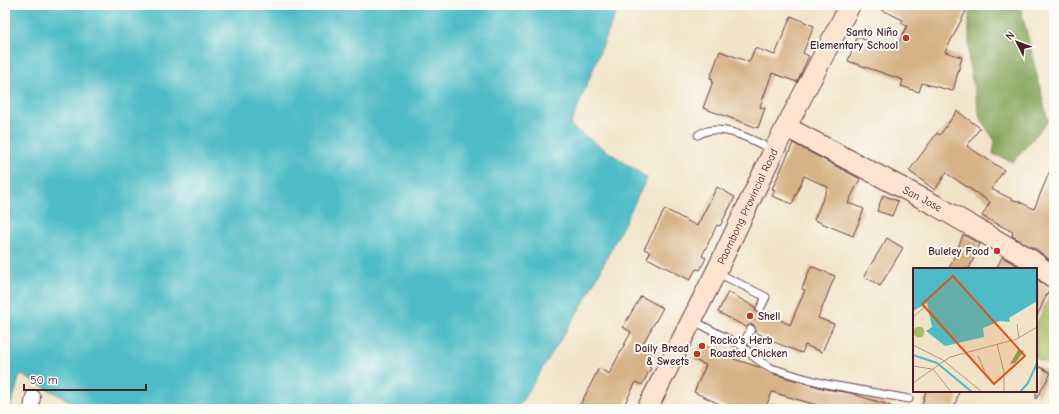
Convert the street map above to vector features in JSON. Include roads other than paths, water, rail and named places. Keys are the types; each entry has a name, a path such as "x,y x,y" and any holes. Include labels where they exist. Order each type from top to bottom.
{"main road":[{"name":"Paombong Provincial Road","path":"647,409 716,272 774,150 847,6"},
{"name":"San Jose","path":"786,126 935,205 1031,260 1054,278"}],"lane":[{"path":"698,135 704,131 712,129 726,131 743,136 774,150"},
{"path":"716,272 766,296 760,309"},
{"path":"692,320 742,346 758,360 771,368 826,384 909,399"},
{"path":"742,346 751,329"}],"water":[{"path":"5,5 619,5 570,126 647,178 587,297 517,409 84,409 20,374 10,409 5,409"},
{"path":"770,403 791,409 769,409"}],"place":[{"name":"Santo Niño Elementary School","path":"906,38"},
{"name":"Buleley Food","path":"997,251"},
{"name":"Shell","path":"750,316"},
{"name":"Rocko's Herb Roasted Chicken","path":"702,346"},
{"name":"Daily Bread & Sweets","path":"697,354"}]}
